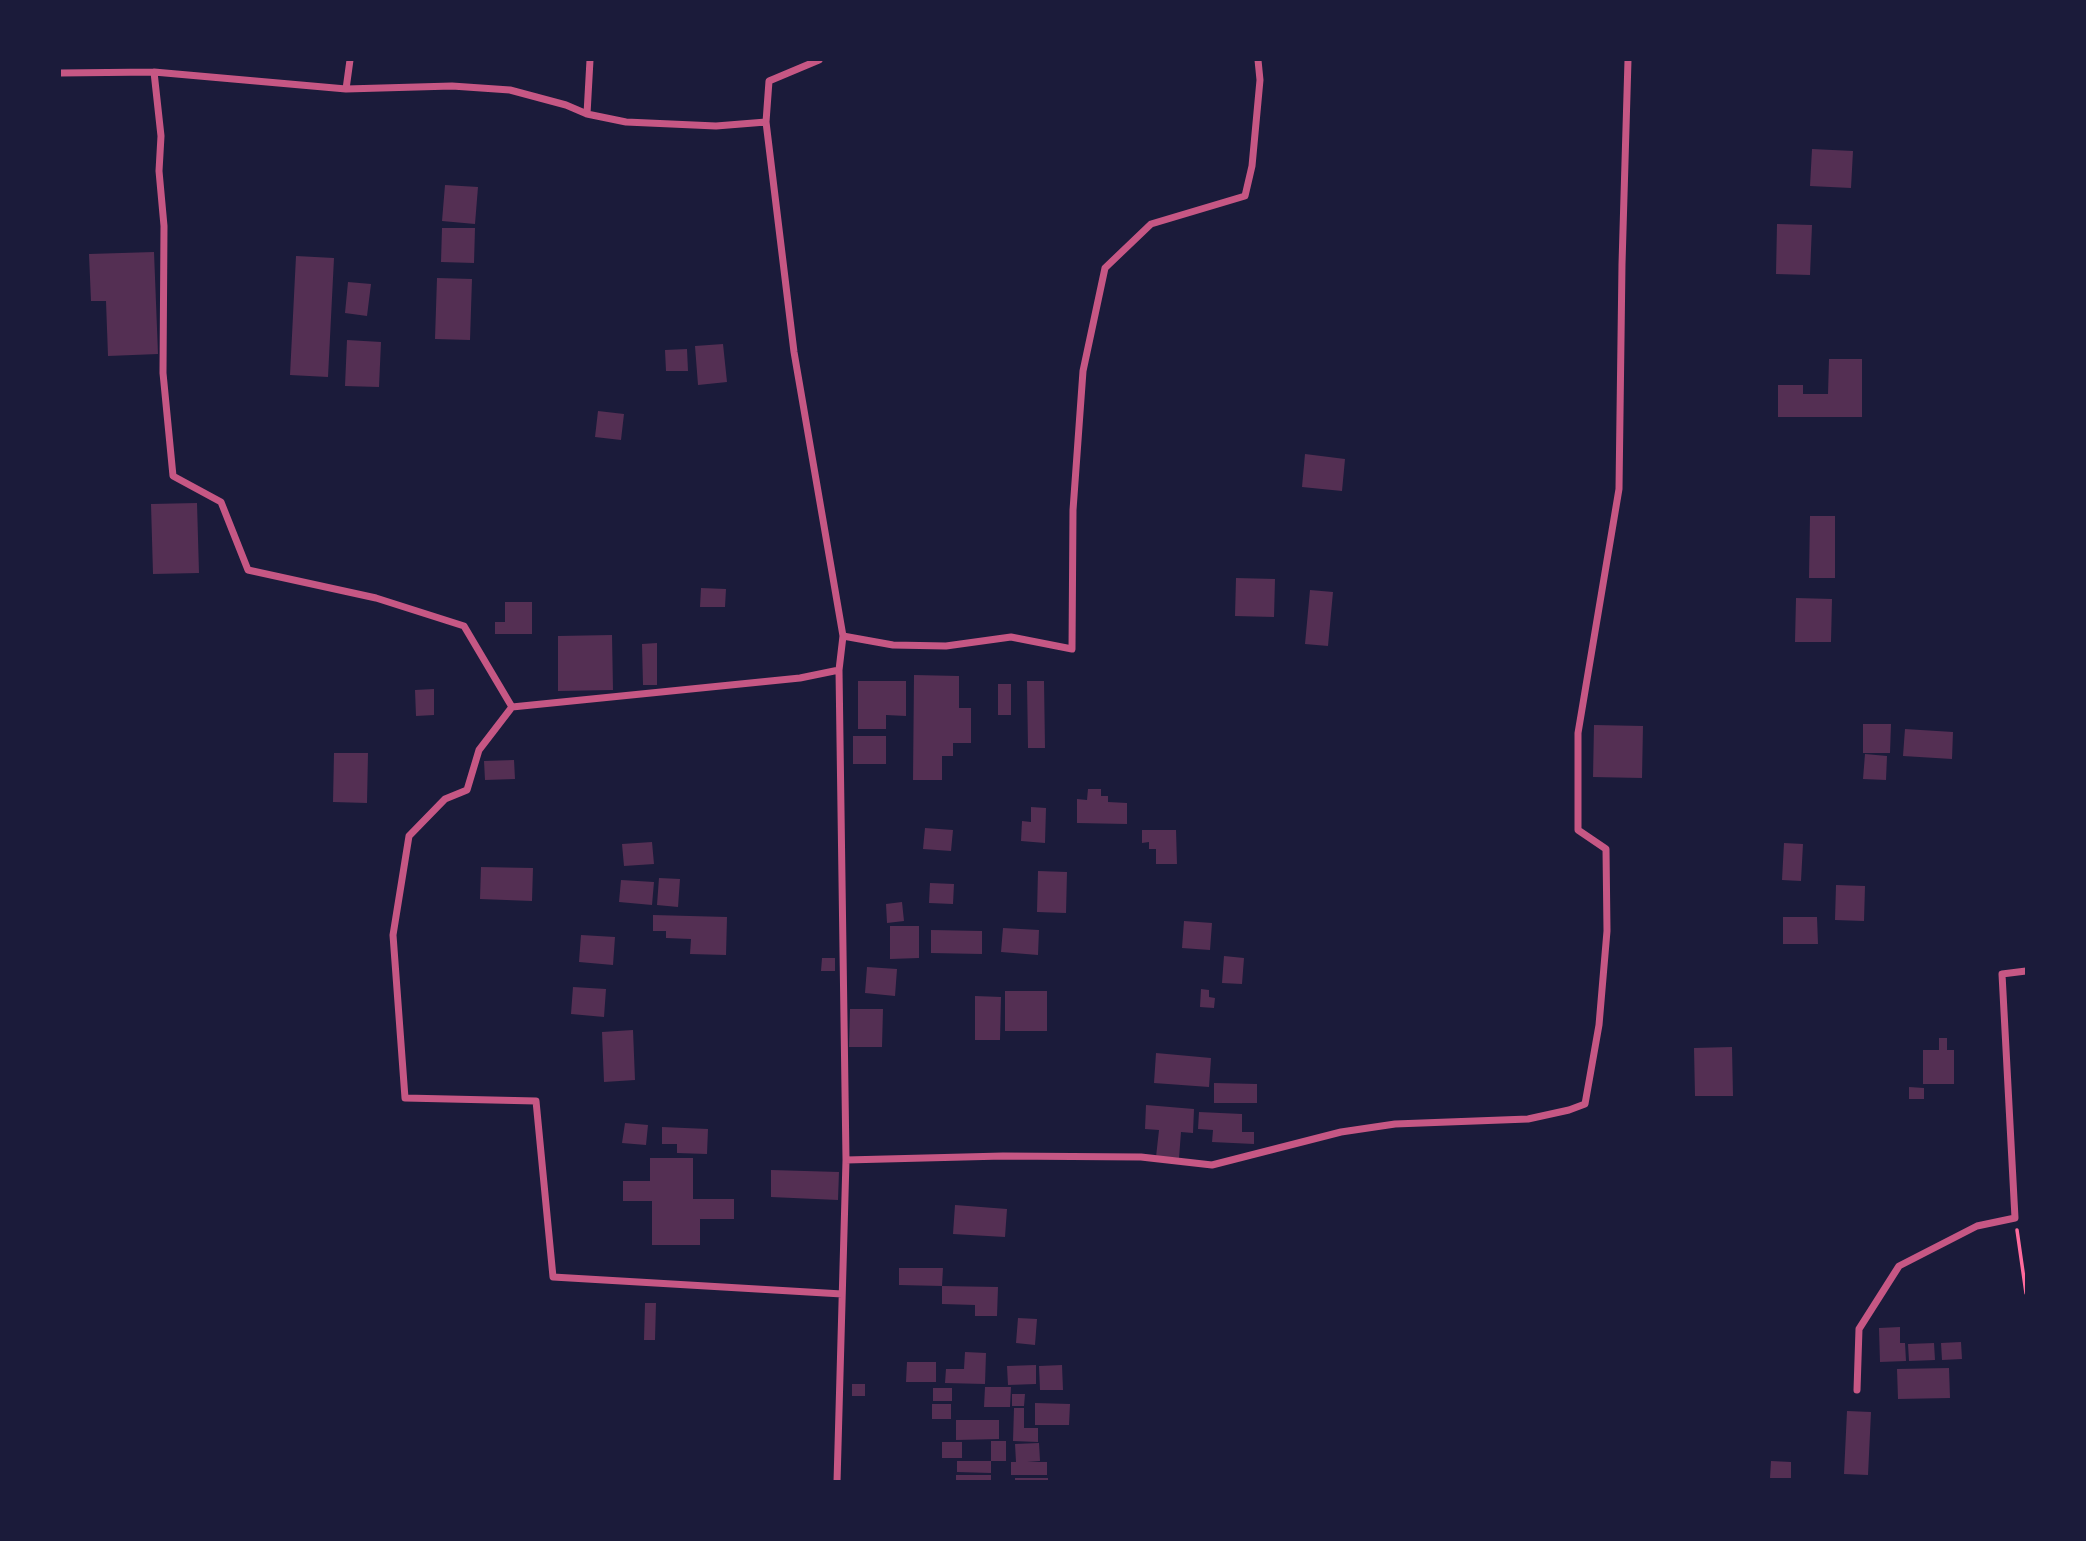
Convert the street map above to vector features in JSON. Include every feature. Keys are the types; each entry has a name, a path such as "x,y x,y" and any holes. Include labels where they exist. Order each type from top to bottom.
{"street":[{"path":"346,89 350,60"},
{"path":"587,114 590,60"},
{"path":"819,60 769,81 766,122 794,352 844,636 839,670 846,1160 837,1482"},
{"path":"844,636 893,645 946,646 1011,637 1072,649 1073,510 1083,371 1105,268 1151,224 1245,196 1252,166 1260,80 1258,60"},
{"path":"846,1160 1003,1156 1141,1157 1212,1164 1341,1132 1395,1124 1528,1119 1585,1104 1599,1025 1607,931 1606,849 1577,831 1577,733 1619,489 1628,60"},
{"path":"154,72 161,136 159,171 164,226 163,373 173,476 221,502 248,570 376,598 464,626 512,707"},
{"path":"60,73 154,72 346,89 452,86 510,90 566,105 587,114 626,122 716,126 766,122"},
{"path":"839,670 800,678 512,707 479,750 467,790 445,799 409,836 393,935 405,1098 536,1101 553,1277 842,1294"},
{"path":"1857,1390 1859,1329 1899,1266 1978,1226 2015,1218 2002,974 2026,971"}],"path":[{"path":"2015,1218 2026,1293"}],"building":[{"path":"1812,149 1853,151 1851,188 1810,186"},
{"path":"445,185 478,187 475,224 442,221"},
{"path":"1777,224 1812,225 1810,275 1776,274"},
{"path":"442,228 475,228 474,263 441,262"},
{"path":"154,252 158,354 108,356 106,301 91,301 89,254"},
{"path":"296,256 334,258 328,377 290,375"},
{"path":"437,278 472,279 470,340 435,339"},
{"path":"348,282 371,284 367,316 345,313"},
{"path":"347,340 381,342 379,387 345,386"},
{"path":"723,344 727,382 698,385 695,346"},
{"path":"687,349 688,371 666,371 665,350"},
{"path":"1829,359 1862,359 1862,417 1778,417 1778,385 1803,385 1803,394 1828,394"},
{"path":"598,411 624,414 621,440 595,437"},
{"path":"1305,454 1345,459 1342,491 1302,487"},
{"path":"197,503 199,573 153,574 151,504"},
{"path":"1810,516 1835,516 1835,578 1809,578"},
{"path":"1236,578 1275,579 1274,617 1235,616"},
{"path":"701,588 726,589 725,607 700,607"},
{"path":"1310,590 1333,592 1328,646 1305,644"},
{"path":"1796,598 1832,599 1831,642 1795,642"},
{"path":"505,602 532,602 532,634 495,634 495,622 505,622"},
{"path":"612,635 613,690 558,691 558,636"},
{"path":"657,643 657,685 643,685 642,644"},
{"path":"914,675 959,676 959,708 971,708 971,743 953,743 953,756 942,756 942,780 913,780"},
{"path":"858,681 906,681 906,716 886,715 886,729 858,729"},
{"path":"1027,681 1044,681 1045,748 1028,748"},
{"path":"998,684 1011,684 1011,715 998,715"},
{"path":"434,689 434,715 416,716 415,690"},
{"path":"1863,724 1891,724 1890,753 1863,753"},
{"path":"1594,725 1643,726 1642,778 1593,777"},
{"path":"1905,729 1953,732 1952,759 1903,756"},
{"path":"853,736 886,736 886,764 853,764"},
{"path":"334,753 368,753 367,803 333,802"},
{"path":"1865,754 1887,756 1886,780 1863,779"},
{"path":"514,760 515,779 485,780 484,761"},
{"path":"1088,789 1101,789 1101,796 1108,796 1108,802 1127,803 1127,824 1077,823 1077,799 1087,800"},
{"path":"1031,807 1046,808 1045,843 1021,841 1022,821 1031,822"},
{"path":"925,828 953,830 951,851 923,849"},
{"path":"1142,830 1176,830 1177,864 1156,864 1156,849 1149,849 1149,842 1142,843"},
{"path":"652,842 654,864 624,866 622,844"},
{"path":"1784,843 1803,844 1801,881 1782,880"},
{"path":"481,867 533,868 532,901 480,899"},
{"path":"1038,871 1067,872 1066,913 1037,912"},
{"path":"659,878 680,879 678,907 657,905"},
{"path":"621,880 654,882 652,905 619,902"},
{"path":"930,883 954,884 953,904 929,903"},
{"path":"1836,885 1865,886 1864,921 1835,920"},
{"path":"902,902 904,921 887,923 886,904"},
{"path":"653,915 727,917 726,955 690,954 691,939 666,938 666,931 653,931"},
{"path":"1783,917 1817,917 1818,944 1783,944"},
{"path":"1184,921 1212,923 1210,950 1182,948"},
{"path":"890,926 919,926 919,958 890,959"},
{"path":"1003,928 1039,930 1038,955 1001,952"},
{"path":"931,930 982,931 982,954 931,953"},
{"path":"581,935 615,937 613,965 579,962"},
{"path":"1224,956 1244,958 1242,984 1222,983"},
{"path":"822,958 835,958 835,971 821,971"},
{"path":"867,967 897,969 895,996 865,993"},
{"path":"573,987 606,989 604,1017 571,1014"},
{"path":"1201,989 1209,990 1209,997 1215,998 1214,1008 1200,1007"},
{"path":"1005,991 1047,991 1047,1031 1005,1031"},
{"path":"975,996 1001,997 1000,1040 975,1040"},
{"path":"850,1009 883,1009 882,1047 849,1047"},
{"path":"633,1030 635,1080 604,1082 602,1032"},
{"path":"1939,1038 1947,1038 1947,1050 1954,1050 1954,1084 1923,1084 1923,1050 1939,1050"},
{"path":"1732,1047 1733,1096 1695,1096 1694,1048"},
{"path":"1156,1053 1211,1058 1209,1087 1154,1083"},
{"path":"1214,1083 1257,1084 1257,1103 1214,1103"},
{"path":"1909,1087 1924,1088 1924,1099 1909,1099"},
{"path":"1146,1105 1194,1109 1193,1133 1181,1132 1179,1158 1156,1157 1159,1130 1145,1129"},
{"path":"1199,1112 1242,1114 1242,1132 1254,1132 1254,1144 1212,1142 1213,1130 1198,1129"},
{"path":"625,1123 648,1125 646,1145 622,1143"},
{"path":"662,1127 708,1129 707,1154 677,1153 677,1144 662,1144"},
{"path":"650,1158 693,1158 693,1199 734,1199 734,1219 700,1219 700,1245 652,1245 652,1201 623,1201 623,1181 650,1181"},
{"path":"771,1170 839,1172 838,1200 771,1197"},
{"path":"955,1205 1007,1209 1005,1237 953,1234"},
{"path":"899,1268 943,1268 942,1286 899,1285"},
{"path":"942,1286 998,1287 997,1316 975,1316 975,1305 942,1304"},
{"path":"645,1303 656,1303 655,1340 644,1340"},
{"path":"1018,1318 1037,1319 1035,1345 1016,1343"},
{"path":"1900,1327 1900,1343 1905,1343 1906,1361 1880,1362 1879,1328"},
{"path":"1961,1342 1962,1359 1942,1360 1941,1343"},
{"path":"1934,1343 1935,1360 1909,1361 1908,1344"},
{"path":"965,1352 986,1353 985,1384 945,1383 946,1369 964,1369"},
{"path":"907,1362 936,1362 936,1382 906,1382"},
{"path":"1036,1365 1036,1384 1008,1385 1007,1366"},
{"path":"1062,1365 1063,1390 1040,1390 1039,1366"},
{"path":"1949,1368 1950,1398 1898,1399 1897,1369"},
{"path":"852,1384 865,1384 865,1396 852,1396"},
{"path":"985,1387 1011,1387 1010,1407 984,1407"},
{"path":"933,1388 952,1388 952,1401 933,1401"},
{"path":"1012,1394 1025,1394 1024,1406 1012,1406"},
{"path":"1035,1403 1070,1404 1069,1425 1035,1425"},
{"path":"932,1404 951,1404 951,1419 932,1419"},
{"path":"1014,1408 1024,1408 1024,1428 1038,1428 1038,1442 1013,1441"},
{"path":"1847,1411 1871,1412 1868,1475 1844,1474"},
{"path":"956,1420 999,1420 999,1439 956,1440"},
{"path":"991,1441 1006,1441 1006,1461 991,1461"},
{"path":"942,1442 962,1442 962,1458 942,1458"},
{"path":"1039,1443 1040,1461 1027,1462 1047,1462 1047,1475 1011,1475 1011,1462 1016,1462 1015,1444"},
{"path":"957,1461 991,1461 991,1473 957,1472"},
{"path":"1771,1461 1791,1462 1791,1478 1770,1478"},
{"path":"956,1475 991,1475 991,1482 956,1482"},
{"path":"1015,1478 1048,1478 1048,1482 1015,1482"}]}
